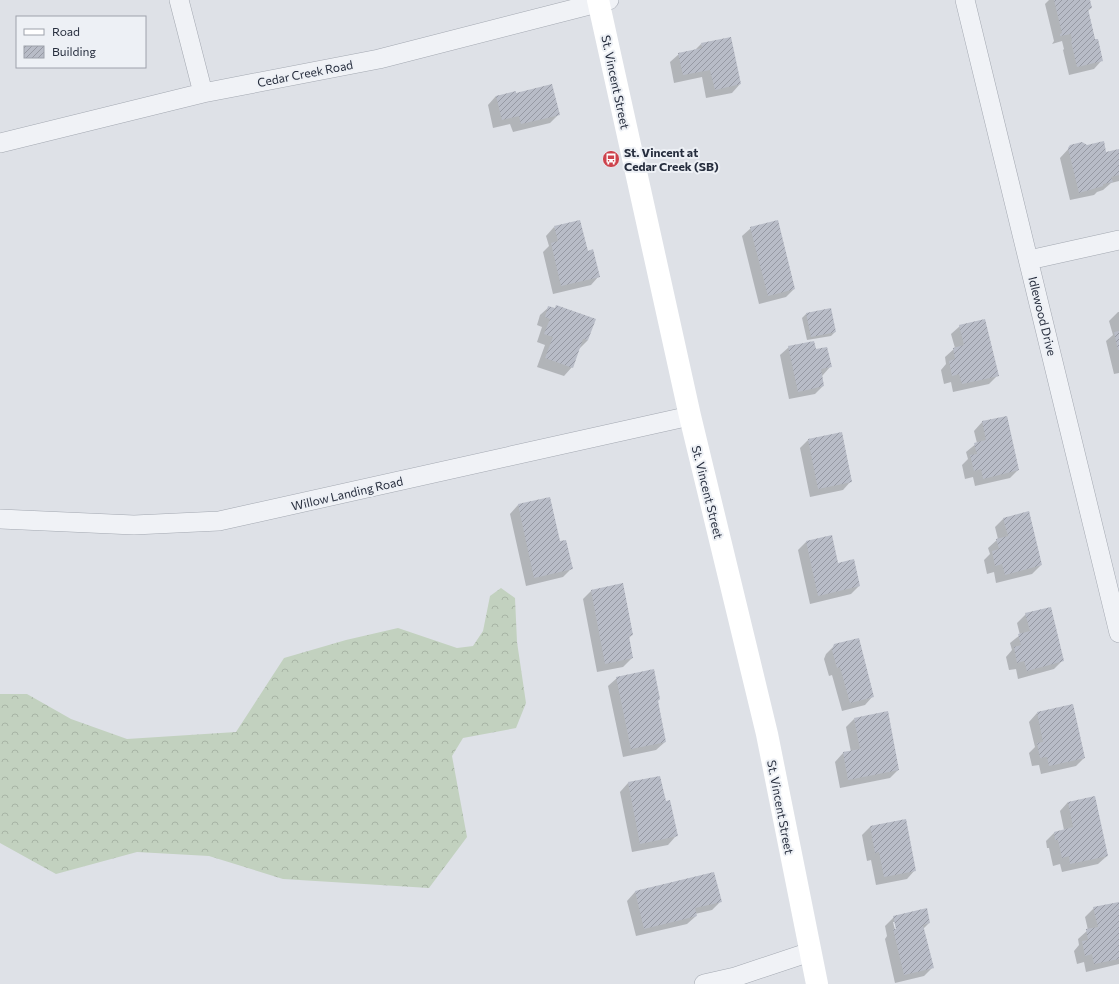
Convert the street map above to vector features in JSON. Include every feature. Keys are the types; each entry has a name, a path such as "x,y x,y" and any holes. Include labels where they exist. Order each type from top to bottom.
{"street":[{"path":"179,0 203,93"},
{"name":"Idlewood Drive","path":"965,0 1118,624"},
{"name":"Cedar Creek Road","path":"0,143 203,93 379,59 602,1"},
{"name":"St. Vincent Street","path":"602,1 690,416 767,734 817,984"},
{"path":"1029,260 1119,240"},
{"name":"Willow Landing Road","path":"0,519 134,525 219,521 690,416"},
{"path":"704,984 735,977 810,952"}],"green space":[{"path":"501,588 515,598 517,642 526,703 516,728 463,738 452,756 467,837 429,888 283,879 209,856 137,852 56,874 0,843 0,694 27,694 71,719 127,739 236,732 284,658 346,640 398,628 457,648 473,646 483,631 490,596"}],"building":[{"path":"1054,0 1090,0 1092,8 1088,9 1095,39 1098,39 1103,61 1077,67 1071,41 1071,34 1060,36 1062,33"},
{"path":"731,37 741,84 715,90 710,70 683,75 678,53 702,48 701,43"},
{"path":"552,84 560,115 521,124 519,116 502,120 496,96 516,91 516,93"},
{"path":"1104,141 1106,152 1119,149 1119,175 1111,177 1113,182 1079,193 1068,148 1070,145 1082,142 1087,145"},
{"path":"580,220 588,251 593,249 600,277 561,286 551,243 558,241 554,226"},
{"path":"778,220 795,289 768,296 750,227"},
{"path":"556,305 596,319 588,340 583,339 573,368 545,358 553,337 544,334 550,319 545,317 548,306 555,308"},
{"path":"831,308 836,332 811,337 806,313"},
{"path":"985,319 999,376 962,384 959,374 952,376 949,361 955,359 953,348 964,345 959,325"},
{"path":"1119,331 1119,350 1118,350 1114,332"},
{"path":"814,341 816,349 827,347 832,367 821,369 824,386 798,392 788,346"},
{"path":"1007,416 1019,470 983,479 981,469 974,471 970,455 977,454 974,443 986,440 982,421"},
{"path":"842,432 852,482 818,489 808,439"},
{"path":"550,497 560,541 566,540 573,569 534,578 518,504"},
{"path":"1029,511 1042,565 1005,575 1002,564 995,566 992,551 999,549 996,539 1008,536 1003,518"},
{"path":"832,535 838,563 854,559 860,586 818,596 806,541"},
{"path":"623,583 633,635 629,636 633,658 605,664 591,590"},
{"path":"1051,607 1064,661 1027,671 1024,661 1017,663 1014,647 1021,645 1018,634 1030,631 1025,613"},
{"path":"859,638 874,697 850,703 840,667 837,668 832,650 834,644"},
{"path":"654,669 660,699 658,701 666,742 631,749 616,677"},
{"path":"1073,704 1085,758 1049,766 1047,757 1040,758 1037,743 1043,742 1037,712"},
{"path":"888,711 899,770 848,780 843,752 860,749 854,718"},
{"path":"660,776 666,801 670,800 678,836 640,844 628,782"},
{"path":"1095,796 1108,856 1070,864 1069,856 1062,858 1058,840 1055,840 1054,832 1073,827 1068,802"},
{"path":"906,819 916,871 884,877 879,852 875,853 870,826"},
{"path":"714,872 722,902 695,908 697,916 644,929 635,891"},
{"path":"1119,902 1119,959 1094,964 1092,954 1085,956 1082,941 1088,940 1086,929 1098,927 1093,907"},
{"path":"927,908 930,923 923,925 934,968 904,975 893,929 896,929 893,916"}],"place":[{"name":"St. Vincent at Cedar Creek (SB)","path":"611,159"}]}
